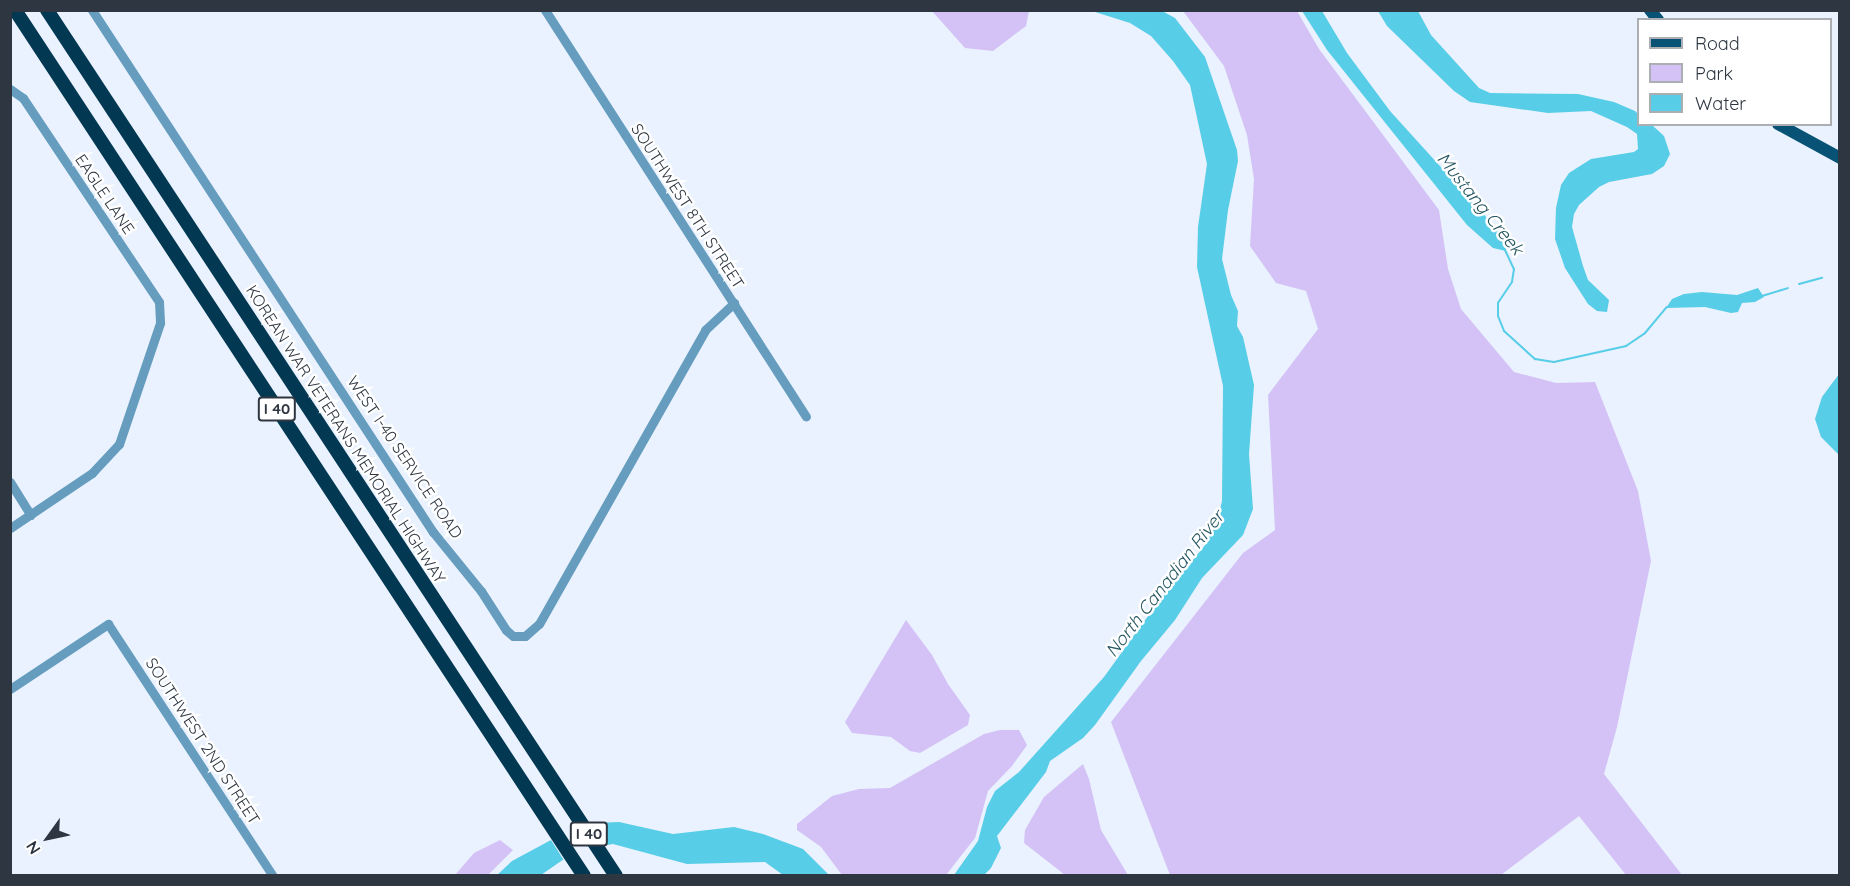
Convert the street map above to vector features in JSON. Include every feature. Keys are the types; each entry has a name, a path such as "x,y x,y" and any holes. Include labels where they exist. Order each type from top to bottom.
{"highway":[{"name":"I 40","path":"15,10 584,876"},
{"name":"KOREAN WAR VETERANS MEMORIAL HIGHWAY","path":"47,10 616,876"}],"main road":[{"path":"1783,126 1839,158"}],"street":[{"name":"WEST I-40 SERVICE ROAD","path":"92,10 433,532 481,591 506,630 513,636 525,636 538,624 705,330 735,303"},
{"name":"SOUTHWEST 8TH STREET","path":"545,10 806,417"},
{"name":"EAGLE LANE","path":"10,89 23,98 159,302 160,323 119,444 92,473 31,515"},
{"path":"10,482 31,515 10,528"},
{"name":"SOUTHWEST 2ND STREET","path":"10,689 108,624 273,876"}],"green space":[{"path":"932,11 1029,11 1026,26 993,51 965,48"},
{"path":"1183,11 1297,11 1319,49 1439,210 1448,269 1461,309 1514,372 1556,383 1595,382 1638,491 1651,561 1617,727 1604,774 1682,875 1626,875 1579,816 1501,875 1170,875 1111,722 1243,553 1275,530 1268,395 1318,329 1306,291 1276,283 1250,246 1254,179 1247,135 1224,66"},
{"path":"906,620 932,655 948,684 970,715 968,725 920,753 910,751 891,737 852,733 845,722"},
{"path":"1000,730 1019,730 1027,745 1012,766 988,791 975,838 946,875 842,875 821,847 797,830 797,824 832,796 859,789 890,788 984,734"},
{"path":"1083,764 1089,779 1101,830 1128,875 1065,875 1024,843 1025,830 1044,797"},
{"path":"500,840 513,850 488,875 455,875 474,853"}],"water":[{"path":"1092,11 1162,11 1175,18 1205,57 1237,150 1238,161 1228,210 1222,259 1231,295 1238,311 1237,326 1243,337 1254,385 1249,454 1253,509 1243,535 1202,578 1175,620 1141,661 1095,725 1083,738 1050,761 1046,772 997,836 1001,848 991,868 984,875 954,875 978,841 987,807 995,791 1019,772 1104,677 1156,605 1206,544 1218,518 1222,501 1223,386 1197,267 1198,227 1207,164 1190,85 1151,36 1130,23"},
{"path":"1302,11 1322,11 1347,53 1390,111 1506,239 1506,251 1493,248 1467,225 1327,50"},
{"path":"1378,11 1418,11 1431,35 1479,88 1490,93 1578,94 1614,102 1637,113 1637,126 1653,126 1664,136 1670,154 1664,166 1652,174 1609,182 1599,187 1579,205 1574,214 1572,227 1583,266 1588,280 1609,300 1607,312 1597,311 1588,304 1565,268 1555,239 1556,208 1561,185 1569,173 1591,159 1634,152 1638,149 1637,134 1591,111 1548,113 1470,102 1454,91 1387,26"},
{"path":"1758,288 1764,297 1755,302 1742,303 1738,312 1731,313 1705,307 1666,308 1672,299 1684,294 1702,292 1737,295"},
{"path":"1839,374 1839,455 1821,437 1815,419 1822,397"},
{"path":"619,822 673,834 734,827 763,834 803,849 829,875 783,875 765,862 687,864 613,844 577,850 541,875 496,876 512,861 564,833 595,823"}],"pier":[{"path":"591,821 608,847 588,849 565,862 549,837"}],"waterway":[{"name":"Mustang Creek","path":"1505,250 1514,269 1512,282 1498,303 1498,316 1504,331 1535,359 1554,362 1626,346 1645,333 1667,307"},
{"name":"Mustang Creek","path":"1799,284 1822,278"},
{"name":"Mustang Creek","path":"1762,296 1788,288"}],"water label":[{"name":"North Canadian River","path":"1165,584"}]}
